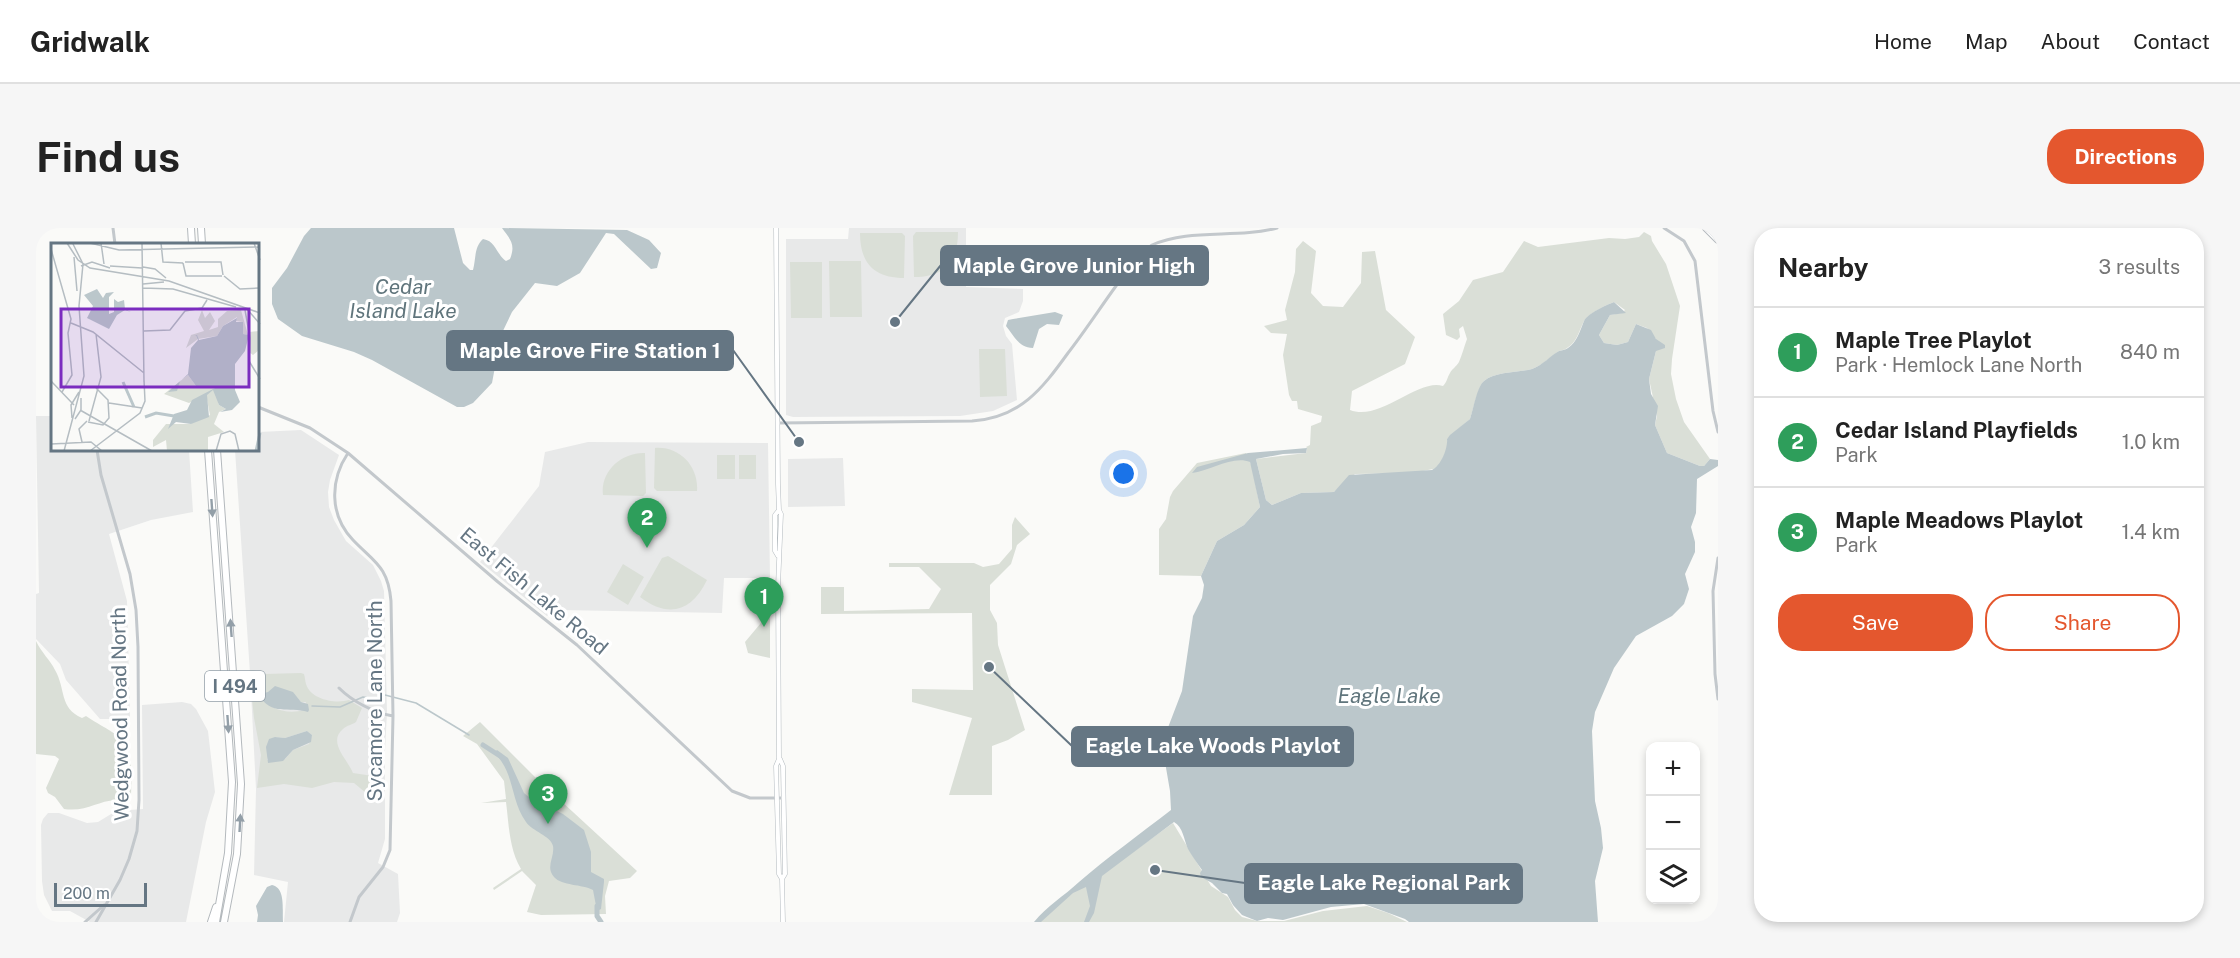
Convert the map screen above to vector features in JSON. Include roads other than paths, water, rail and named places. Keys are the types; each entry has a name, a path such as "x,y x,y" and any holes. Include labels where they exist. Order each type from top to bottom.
{"highway":[{"path":"191,228 192,243"},
{"path":"201,228 202,243"},
{"path":"1706,228 1718,240"},
{"name":"I 494","path":"208,452 232,782 224,887 216,922"},
{"name":"I 494","path":"218,452 241,767 235,884 226,922"},
{"path":"211,922 224,887"}],"main road":[{"path":"776,228 779,510 775,514 775,551 779,557 779,759 776,766 779,874 782,879 783,922"},
{"path":"779,759 783,766 785,874 782,879"}],"street":[{"path":"113,228 116,243"},
{"path":"778,423 968,421 999,416 1018,407 1044,386 1130,267 1148,248 1165,239 1186,233 1259,232 1277,228"},
{"path":"1664,228 1684,241 1695,261 1713,411 1718,432"},
{"name":"East Fish Lake Road","path":"260,407 310,428 348,453 498,582 577,645 732,791 750,798 783,798"},
{"name":"Wedgwood Road North","path":"96,922 124,871 133,846 139,817 138,638 130,574 101,475 97,452"},
{"name":"Sycamore Lane North","path":"348,453 336,476 334,489 336,510 348,534 375,560 388,584 391,601 393,716 390,850 382,867 359,897 350,922"},
{"path":"1718,558 1713,591 1714,674 1718,699"},
{"path":"339,688 368,709 379,714 393,716"},
{"name":"Wedgwood Road North","path":"85,922 106,904"}],"water":[{"name":"Cedar Island Lake","path":"311,228 454,228 463,263 470,270 473,270 477,249 483,239 491,242 506,261 510,259 512,246 502,228 627,230 649,240 661,253 657,268 651,269 614,234 606,233 580,273 557,286 535,283 512,312 501,335 492,383 473,403 457,407 372,360 302,336 278,319 272,304 272,288"},
{"name":"Eagle Lake","path":"1614,302 1626,313 1610,315 1599,335 1604,343 1617,345 1628,342 1636,324 1651,330 1656,339 1665,345 1665,348 1656,351 1649,379 1651,394 1658,406 1655,425 1667,453 1700,466 1704,466 1710,459 1718,460 1718,466 1697,479 1696,513 1691,527 1695,552 1685,574 1689,589 1684,604 1672,616 1636,636 1614,668 1595,712 1592,731 1595,801 1603,848 1595,881 1598,922 1409,922 1364,904 1331,907 1283,920 1268,918 1257,921 1242,915 1227,894 1222,893 1212,883 1201,877 1202,870 1174,822 1102,876 1094,913 1089,922 1084,922 1090,906 1086,887 1073,893 1041,922 1034,922 1090,873 1171,810 1164,738 1182,691 1193,616 1202,598 1204,585 1201,576 1217,541 1244,525 1260,507 1250,462 1236,460 1192,473 1197,467 1248,453 1307,448 1306,453 1256,459 1266,500 1272,505 1301,493 1334,492 1349,475 1432,470 1443,456 1447,439 1470,419 1477,393 1484,381 1501,374 1532,369 1559,351 1568,348 1576,339 1586,318"},
{"path":"1055,312 1063,315 1059,325 1047,324 1039,329 1033,348 1020,344 1006,326 1008,320"},
{"path":"275,686 293,692 301,702 308,704 308,712 269,706 258,694 268,692"},
{"path":"307,731 312,735 311,742 293,750 283,761 268,763 266,747 269,739 285,738"},
{"path":"497,750 508,758 524,793 563,814 584,830 591,852 591,872 604,879 601,909 597,911 593,890 562,882 551,873 552,842 526,822 517,805 506,769 494,753"},
{"path":"272,885 279,890 281,895 283,922 257,922 256,906 267,887"}],"waterway":[{"path":"385,695 416,703 469,735"},
{"path":"312,706 340,707 363,697 369,698"},
{"path":"483,745 500,756"},
{"path":"597,906 597,916 601,922"}],"place":[{"name":"Maple Grove Junior High","path":"895,322"},
{"name":"Maple Grove Fire Station 1","path":"799,442"},
{"name":"Cedar Island Playfields","path":"647,548"},
{"name":"Maple Tree Playlot","path":"764,627"},
{"name":"Eagle Lake Woods Playlot","path":"989,667"},
{"name":"Maple Meadows Playlot","path":"548,824"},
{"name":"Eagle Lake Regional Park","path":"1155,870"}]}
